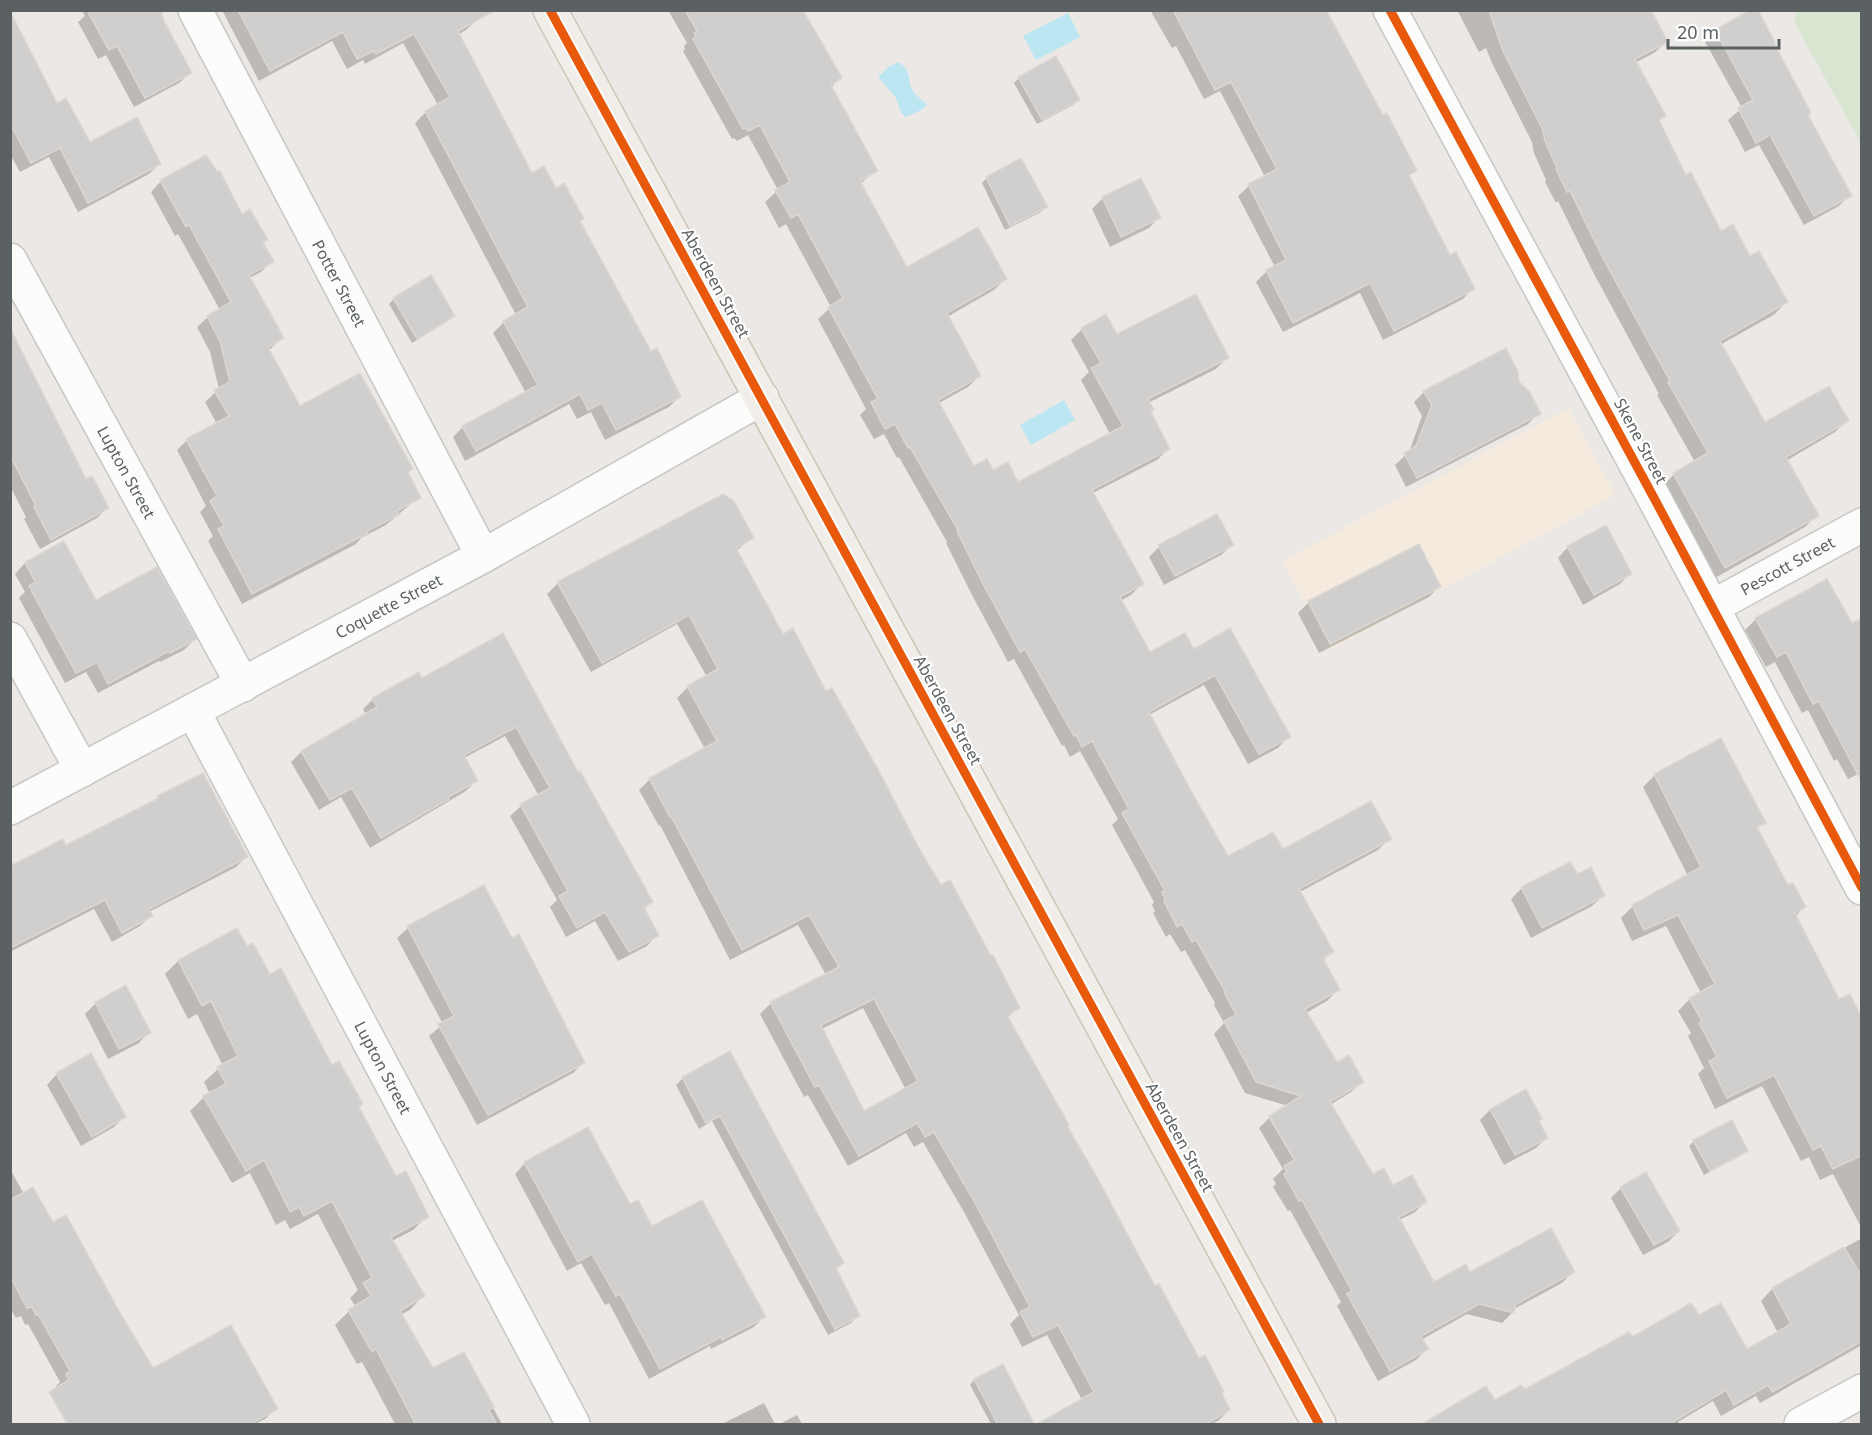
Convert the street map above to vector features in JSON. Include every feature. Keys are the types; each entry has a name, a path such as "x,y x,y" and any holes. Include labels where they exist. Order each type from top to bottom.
{"main road":[{"name":"Aberdeen Street","path":"550,10 1319,1425"}],"street":[{"name":"Potter Street","path":"195,10 483,556"},
{"name":"Skene Street","path":"1390,10 1862,888"},
{"name":"Lupton Street","path":"10,260 243,685"},
{"name":"Coquette Street","path":"10,808 483,556 762,398"},
{"name":"Pescott Street","path":"1712,607 1862,525"},
{"path":"10,639 82,770"},
{"name":"Lupton Street","path":"193,711 573,1425"},
{"path":"1801,1425 1862,1391"}],"shaded area":[{"path":"1568,408 1616,495 1331,649 1282,561"}],"green space":[{"path":"1797,11 1861,11 1861,143 1794,22"}],"water":[{"path":"1068,13 1080,37 1036,60 1023,36"},
{"path":"899,62 907,70 913,91 927,105 906,117 901,113 896,98 878,77 890,66"},
{"path":"1064,400 1075,420 1031,445 1020,425"}],"building":[{"path":"87,10 158,10 192,73 145,98 117,46 109,50"},
{"path":"238,10 496,10 458,31 532,173 544,166 556,188 564,183 584,219 580,221 651,351 657,348 681,397 616,430 602,403 588,410 580,394 476,451 462,426 538,385 503,321 528,307 425,111 450,97 414,34 376,54 374,51 357,59 343,32 270,71"},
{"path":"685,10 803,10 842,78 831,85 878,171 860,181 907,267 978,227 1007,279 947,313 981,376 938,400 974,466 987,459 993,470 1008,462 1018,482 1123,426 1091,368 1101,363 1081,328 1106,314 1117,334 1196,294 1229,358 1148,399 1154,410 1151,412 1170,449 1092,490 1144,584 1120,597 1150,652 1185,633 1194,649 1230,628 1291,737 1259,754 1215,675 1149,712 1228,856 1273,832 1283,849 1371,801 1392,839 1299,889 1334,952 1323,958 1340,990 1305,1009 1337,1062 1349,1055 1364,1082 1330,1102 1373,1174 1384,1168 1393,1185 1412,1175 1427,1202 1399,1217 1434,1282 1466,1264 1470,1272 1551,1228 1575,1272 1516,1304 1514,1313 1479,1304 1421,1336 1429,1349 1390,1371 1347,1294 1352,1291 1302,1200 1299,1201 1284,1174 1287,1173 1284,1166 1295,1160 1269,1116 1301,1096 1256,1082 1224,1021 1236,1015 1225,991 1196,940 1192,942 1182,924 1177,927 1164,901 1162,892 1165,891 1122,813 1129,809 1092,741 1082,747 1076,735 1074,736 1025,649 1020,652 983,584 958,530 910,447 908,448 895,424 885,429 871,402 878,399 828,307 843,298 798,214 791,218 775,190 790,182 760,125 748,131 746,128 743,129 693,39 697,31"},
{"path":"1173,10 1326,10 1383,115 1387,113 1417,171 1409,175 1450,255 1456,252 1475,289 1394,331 1370,283 1293,323 1266,270 1286,260 1248,184 1277,169 1231,82 1215,90"},
{"path":"1489,10 1651,10 1668,42 1635,59 1666,116 1659,120 1686,175 1691,172 1721,231 1733,224 1750,256 1759,251 1788,302 1720,341 1765,422 1829,386 1849,421 1786,457 1819,516 1725,568 1673,473 1708,453 1668,382 1670,381 1604,260 1570,191 1567,192 1545,141 1543,130 1503,51"},
{"path":"1750,10 1758,10 1811,113 1808,115 1852,196 1814,216 1770,135 1756,143 1738,108 1753,100 1715,30"},
{"path":"10,11 57,103 66,98 90,142 137,117 161,164 88,203 60,148 31,163 10,123"},
{"path":"1056,56 1080,100 1042,120 1018,77"},
{"path":"206,155 217,171 220,171 242,214 250,209 268,240 263,242 274,262 249,275 284,338 268,347 300,406 360,373 413,469 408,472 421,498 397,511 399,515 367,531 368,533 252,594 218,529 224,526 210,501 217,496 186,439 229,416 214,390 230,382 220,341 207,316 231,302 189,225 186,227 160,180"},
{"path":"1021,158 1048,207 1010,226 986,177"},
{"path":"1141,178 1161,218 1121,237 1102,197"},
{"path":"431,275 455,316 417,339 393,298"},
{"path":"10,328 86,479 92,476 109,508 51,540 10,455"},
{"path":"1506,348 1518,372 1519,382 1529,391 1541,414 1417,478 1404,453 1416,446 1432,405 1423,391"},
{"path":"723,494 734,501 754,538 736,548 783,634 793,628 826,691 832,688 941,885 950,880 991,956 993,955 1020,1008 1007,1015 1155,1286 1159,1284 1199,1358 1205,1355 1224,1392 1222,1394 1230,1410 1205,1425 1035,1425 1094,1392 1058,1325 1033,1337 1020,1312 1030,1307 974,1201 934,1132 925,1137 917,1123 859,1156 819,1085 815,1087 770,1002 839,967 809,915 742,950 649,778 717,741 687,686 718,669 689,615 602,663 557,582","holes":["874,999 918,1081 864,1111 821,1025"]},
{"path":"1217,514 1234,545 1175,576 1158,545"},
{"path":"1606,525 1632,574 1594,595 1567,546"},
{"path":"64,541 96,600 157,567 197,639 170,653 169,651 108,684 97,662 76,673 29,586 35,582 25,562"},
{"path":"1419,544 1441,587 1330,644 1308,601"},
{"path":"1827,579 1852,623 1862,618 1862,782 1819,701 1813,704 1786,652 1777,657 1755,618"},
{"path":"503,633 578,772 580,771 653,902 644,907 659,936 629,952 605,912 577,928 559,896 568,891 520,804 550,788 516,727 464,755 478,781 381,838 352,788 330,800 301,751 377,707 372,698 419,672 422,678"},
{"path":"1721,738 1766,823 1757,827 1788,885 1793,883 1806,907 1795,913 1839,999 1850,994 1862,1018 1862,1155 1833,1169 1821,1146 1813,1150 1774,1075 1727,1098 1709,1061 1717,1057 1699,1023 1702,1021 1689,998 1715,984 1678,915 1644,930 1632,905 1701,867 1654,774"},
{"path":"203,773 248,857 149,909 153,916 122,933 105,900 10,948 10,866 63,839 66,845"},
{"path":"1570,862 1578,874 1591,867 1605,896 1542,928 1521,887"},
{"path":"484,885 512,938 519,934 585,1063 488,1115 438,1024 454,1016 407,926"},
{"path":"237,928 247,946 253,943 270,974 281,968 332,1065 339,1061 363,1104 359,1107 396,1176 406,1171 429,1217 391,1237 425,1296 400,1311 433,1368 464,1352 494,1407 489,1410 497,1425 416,1425 376,1349 372,1352 348,1310 371,1296 363,1283 372,1278 332,1201 304,1216 299,1207 290,1212 264,1160 246,1171 203,1096 226,1084 217,1067 238,1056 211,1001 202,1006 178,960"},
{"path":"126,985 151,1033 119,1049 95,1002"},
{"path":"730,1051 844,1263 836,1268 860,1316 835,1329 720,1116 706,1123 682,1077"},
{"path":"91,1053 126,1117 92,1137 56,1073"},
{"path":"1526,1089 1542,1119 1539,1121 1548,1138 1515,1155 1490,1109"},
{"path":"1732,1120 1748,1151 1710,1171 1693,1140"},
{"path":"588,1127 630,1204 638,1200 652,1226 702,1200 766,1317 722,1340 721,1337 660,1369 620,1294 616,1296 592,1254 578,1262 524,1162"},
{"path":"1646,1172 1680,1231 1654,1245 1620,1187"},
{"path":"33,1187 53,1222 66,1215 153,1368 231,1325 278,1409 249,1425 68,1425 49,1392 69,1380 66,1374 70,1371 38,1314 36,1315 32,1307 27,1308 10,1276 10,1200"},
{"path":"1844,1247 1862,1277 1862,1341 1772,1392 1768,1385 1734,1405 1726,1390 1668,1425 1420,1425 1486,1386 1495,1400 1521,1385 1525,1389 1629,1332 1632,1337 1691,1303 1699,1315 1721,1303 1747,1349 1791,1324 1772,1288"},
{"path":"1003,1364 1035,1425 998,1425 974,1379"}],"cycle path":[{"path":"550,10 1319,1424"},
{"path":"1390,10 1862,888"}]}
